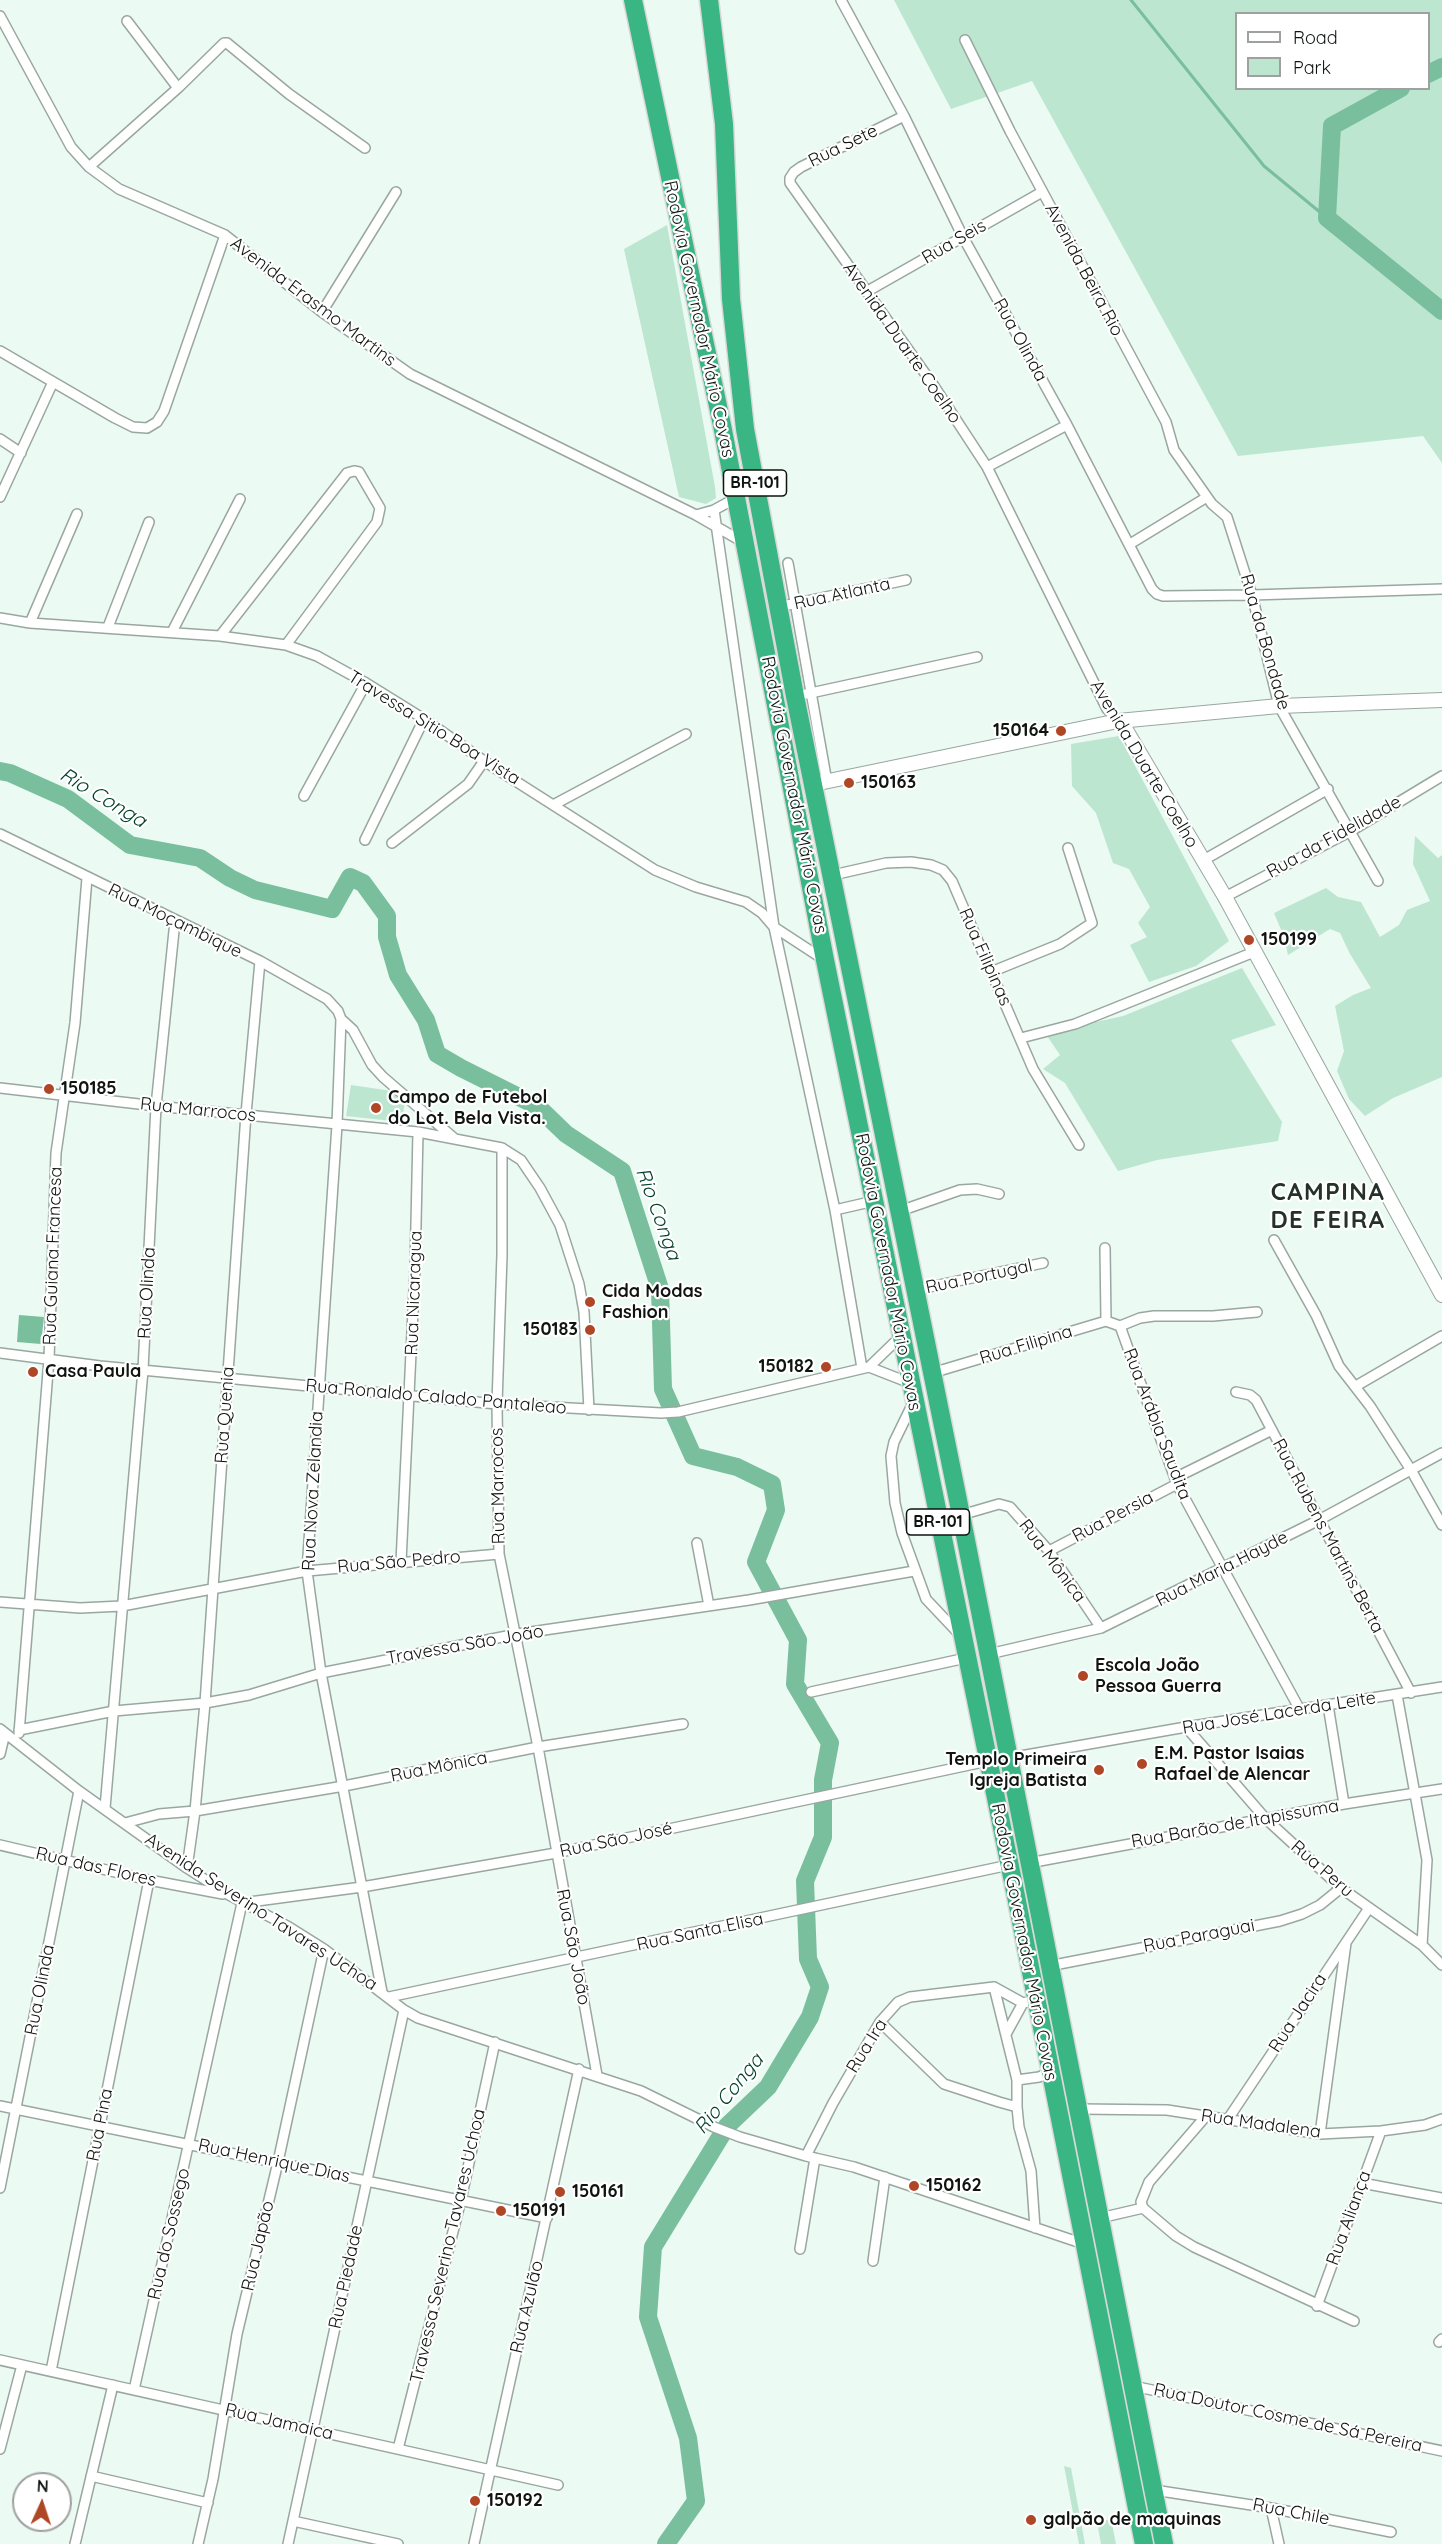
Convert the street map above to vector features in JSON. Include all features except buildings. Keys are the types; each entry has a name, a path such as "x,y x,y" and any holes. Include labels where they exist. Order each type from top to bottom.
{"highway":[{"name":"Rodovia Governador Mário Covas","path":"709,2 724,124 731,299 745,429 778,607 802,694 820,783 832,875 989,1654 1049,1966 1080,2109 1164,2544"},
{"name":"Rodovia Governador Mário Covas","path":"635,4 746,544 825,960 1009,1865 1030,2001 1049,2072 1144,2544"}],"main road":[{"path":"820,783 1118,721 1279,706 1442,700"},
{"name":"Avenida Duarte Coelho","path":"1118,721 1126,730 1225,897 1442,1295"}],"street":[{"name":"Rua Olinda","path":"841,0 904,116 963,237 1067,425 1152,589 1164,596 1252,595"},
{"name":"Avenida Erasmo Martins","path":"0,16 71,147 89,167 119,189 225,235 252,254 322,312 410,374 717,525 746,544"},
{"path":"127,21 178,88"},
{"name":"Avenida Beira Rio","path":"965,40 1042,192 1166,422 1174,450 1207,497"},
{"path":"89,167 178,88 224,43 365,148"},
{"name":"Rua Sete","path":"790,183 794,172 801,167 904,116"},
{"name":"Avenida Duarte Coelho","path":"790,183 934,386 987,467 1107,709 1118,721"},
{"path":"322,312 396,192"},
{"name":"Rua Seis","path":"866,292 1042,192"},
{"path":"0,351 133,427 147,428 157,422 164,411 225,235"},
{"path":"0,497 53,382"},
{"path":"987,467 1067,425"},
{"path":"0,439 21,453"},
{"path":"220,636 347,473 359,472 380,508 377,522 286,645"},
{"path":"1130,543 1207,497"},
{"name":"Rua da Bondade","path":"1207,497 1227,517 1252,595 1279,706 1378,881"},
{"path":"696,515 714,510 736,498"},
{"path":"172,632 240,499"},
{"path":"714,510 774,927 866,1367"},
{"path":"30,623 77,514"},
{"path":"108,627 149,522"},
{"path":"788,563 796,604 802,694 976,657"},
{"name":"Rua Atlanta","path":"778,607 906,580"},
{"path":"1252,595 1442,589"},
{"name":"Travessa Sitio Boa Vista","path":"0,618 30,623 220,636 286,645 317,656 424,719 484,761 667,877 746,902 762,913 774,927 825,960"},
{"path":"304,796 366,683"},
{"path":"365,840 424,719"},
{"path":"555,804 686,734"},
{"path":"392,843 468,784 484,761"},
{"name":"Rua da Fidelidade","path":"1225,897 1351,831 1442,776"},
{"path":"1202,861 1328,789"},
{"name":"Rua Moçambique","path":"0,834 260,961 327,999 338,1011 341,1019 353,1030 372,1065 455,1139"},
{"path":"991,972 1060,944 1092,923 1068,848"},
{"name":"Rua Filipinas","path":"832,875 886,863 911,862 931,865 943,870 952,881 1033,1070 1079,1144"},
{"name":"Rua Guiana Francesa","path":"18,1742 49,1359 56,1153 75,1023 87,878"},
{"name":"Rua Olinda","path":"105,1808 143,1370 156,1106 175,921"},
{"path":"1021,1038 1075,1024 1254,952"},
{"name":"Rua Quenia","path":"187,1868 205,1703 246,1114 260,961"},
{"name":"Rua Nova Zelandia","path":"341,1019 337,1125 307,1571 321,1673 362,1887 386,1995"},
{"name":"Rua Marrocos","path":"0,1088 418,1132 502,1148 521,1160 540,1188 560,1225 579,1284 585,1312 590,1410"},
{"name":"Rua Nicaragua","path":"400,1562 410,1396 418,1132"},
{"name":"Rua Marrocos","path":"502,1148 502,1255 497,1404 499,1554 538,1747"},
{"path":"900,1211 960,1190 978,1189 999,1194"},
{"path":"835,1210 874,1201"},
{"path":"1274,1240 1316,1315 1339,1366 1356,1386 1411,1470 1442,1525"},
{"path":"1105,1248 1106,1321 1120,1326 1140,1318 1154,1316 1213,1316 1257,1312"},
{"name":"Rua Portugal","path":"915,1290 1043,1263"},
{"name":"Rua Filipina","path":"932,1373 1106,1321"},
{"name":"Rua Arábia Saudita","path":"1120,1326 1176,1481 1300,1710"},
{"path":"866,1367 901,1336"},
{"path":"1356,1386 1442,1336"},
{"name":"Rua Ronaldo Calado Pantaleao","path":"0,1353 143,1370 497,1404 662,1413 678,1412 866,1367"},
{"path":"866,1367 912,1392 894,1442 890,1468 902,1533 926,1599 962,1637"},
{"name":"Rua Rubens Martins Berta","path":"1236,1392 1250,1395 1272,1430 1411,1693"},
{"name":"Rua Persia","path":"1049,1551 1272,1430"},
{"name":"Rua Maria Hayde","path":"989,1654 1101,1628 1320,1520 1442,1453"},
{"name":"Rua Mônica","path":"961,1515 1005,1504 1010,1507 1049,1551 1101,1628"},
{"path":"697,1543 709,1606"},
{"name":"Rua São Pedro","path":"0,1602 81,1608 122,1606 307,1571 499,1554"},
{"name":"Travessa São João","path":"19,1730 114,1711 205,1703 249,1695 321,1673 517,1634 749,1600 914,1571"},
{"path":"811,1692 966,1658"},
{"name":"Rua José Lacerda Leite","path":"1009,1758 1186,1727 1442,1687"},
{"path":"1397,1695 1427,1860 1422,1945"},
{"path":"1328,1705 1344,1804"},
{"name":"Rua Mônica","path":"125,1823 159,1814 195,1811 344,1786 538,1747 682,1724"},
{"name":"Rua Peru","path":"1186,1727 1265,1818 1341,1888 1422,1945 1442,1965"},
{"path":"0,1754 3,1731"},
{"name":"Avenida Severino Tavares Uchoa","path":"3,1731 79,1791 187,1868 228,1895 267,1914 324,1949 404,2010 436,2025 579,2069 641,2091 714,2127 740,2137 854,2167 1084,2244"},
{"name":"Rua São João","path":"538,1747 597,2075"},
{"name":"Rua São José","path":"242,1903 362,1887 556,1853 988,1761"},
{"name":"Rua Barão de Itapissuma","path":"1029,1863 1265,1818 1442,1789"},
{"name":"Rua Olinda","path":"0,2188 79,1791"},
{"name":"Rua das Flores","path":"0,1845 149,1880 228,1895"},
{"name":"Rua Santa Elisa","path":"386,1995 575,1959 1009,1865"},
{"name":"Rua Pina","path":"51,2371 149,1880"},
{"name":"Rua Paraguai","path":"1049,1966 1280,1921 1320,1905 1341,1888"},
{"name":"Rua do Sossego","path":"134,2390 242,1903"},
{"name":"Rua Jacira","path":"1228,2119 1368,1908"},
{"path":"1320,2134 1346,1940"},
{"name":"Rua Japão","path":"198,2544 222,2431 223,2409 237,2334 278,2162 324,1949"},
{"path":"994,1987 1030,2001 1006,2034"},
{"path":"994,1987 1017,2079 1018,2127 1031,2172 1035,2228"},
{"name":"Rua Ira","path":"800,2249 810,2157 832,2103 880,2022 898,2002 910,1997 994,1987"},
{"name":"Rua Piedade","path":"288,2544 404,2010"},
{"path":"880,2022 944,2084 1017,2107"},
{"name":"Travessa Severino Tavares Uchoa","path":"398,2449 461,2200 495,2042"},
{"path":"1017,2079 1039,2077 1070,2065"},
{"name":"Rua Azulão","path":"474,2544 548,2218 579,2069"},
{"name":"Rua Henrique Dias","path":"0,2106 548,2218"},
{"name":"Rua Madalena","path":"1080,2109 1167,2110 1320,2134 1382,2131 1425,2125 1442,2119"},
{"path":"1206,2116 1149,2182 1141,2202 1143,2208 1176,2236 1194,2247 1317,2306 1354,2321"},
{"name":"Rua Aliança","path":"1317,2306 1382,2131"},
{"path":"873,2261 885,2178"},
{"path":"1362,2183 1442,2199"},
{"path":"1100,2218 1143,2208"},
{"name":"Rua Jamaica","path":"0,2360 558,2485"},
{"path":"0,2449 22,2365"},
{"path":"75,2544 113,2385"},
{"name":"Rua Doutor Cosme de Sá Pereira","path":"1133,2386 1442,2451"},
{"path":"91,2476 208,2503"},
{"name":"Rua Chile","path":"1154,2490 1271,2508 1391,2532"},
{"path":"1271,2508 1279,2544"},
{"path":"292,2521 398,2544"}],"green space":[{"path":"894,0 1442,0 1442,463 1423,436 1238,456 1032,81 951,109"},
{"path":"667,225 715,487 716,498 706,504 679,497 624,249"},
{"path":"1119,736 1229,941 1196,966 1149,982 1130,945 1147,937 1138,923 1150,907 1129,869 1113,863 1096,813 1072,786 1071,744"},
{"path":"1415,836 1438,858 1442,855 1442,1077 1393,1098 1365,1116 1349,1099 1337,1071 1344,1051 1335,1006 1371,988 1340,933 1330,929 1288,955 1284,937 1274,913 1326,888 1338,897 1361,902 1380,937 1399,925 1407,910 1430,901 1413,864"},
{"path":"1242,968 1276,1025 1231,1040 1282,1122 1278,1141 1157,1160 1118,1171 1065,1083 1043,1069 1060,1055 1045,1033 1123,1016"},
{"name":"Campo de Futebol do Lot. Bela Vista.","path":"351,1085 399,1092 406,1099 401,1122 346,1116"},
{"path":"1064,2466 1071,2468 1085,2544 1079,2544"},
{"path":"1111,2519 1116,2544 1101,2544 1097,2522"}],"shaded area":[{"path":"19,1315 44,1317 41,1344 17,1342"}],"waterway":[{"path":"1131,0 1264,166 1327,218"},
{"path":"1430,73 1442,67"},
{"path":"1397,90 1332,126 1327,218 1442,311"},
{"name":"Rio Conga","path":"0,771 10,773 68,799 130,845 200,858 230,878 255,890 332,909 350,877 363,883 387,916 387,937 398,975 426,1020 437,1054 537,1106 566,1134 622,1171 660,1289 663,1389 693,1456 737,1467 772,1484 776,1510 756,1562 798,1640 795,1684 830,1743 823,1780 823,1837 805,1881 808,1959 820,1987 810,2017 768,2087 727,2126 653,2247 648,2317 688,2438 696,2501 666,2544"}],"place":[{"name":"150164","path":"1061,731"},
{"name":"150163","path":"849,783"},
{"name":"150199","path":"1249,940"},
{"name":"150185","path":"49,1089"},
{"name":"Campo de Futebol do Lot. Bela Vista.","path":"376,1108"},
{"name":"Cida Modas Fashion","path":"590,1302"},
{"name":"150183","path":"590,1330"},
{"name":"150182","path":"826,1367"},
{"name":"Casa Paula","path":"33,1372"},
{"name":"Escola João Pessoa Guerra","path":"1083,1676"},
{"name":"E.M. Pastor Isaias Rafael de Alencar","path":"1142,1764"},
{"name":"Templo Primeira Igreja Batista","path":"1099,1770"},
{"name":"150162","path":"914,2186"},
{"name":"150161","path":"560,2192"},
{"name":"150191","path":"501,2211"},
{"name":"150192","path":"475,2501"},
{"name":"galpão de maquinas","path":"1031,2520"}],"district":[{"name":"CAMPINA DE FEIRA","path":"1328,1207"}]}
